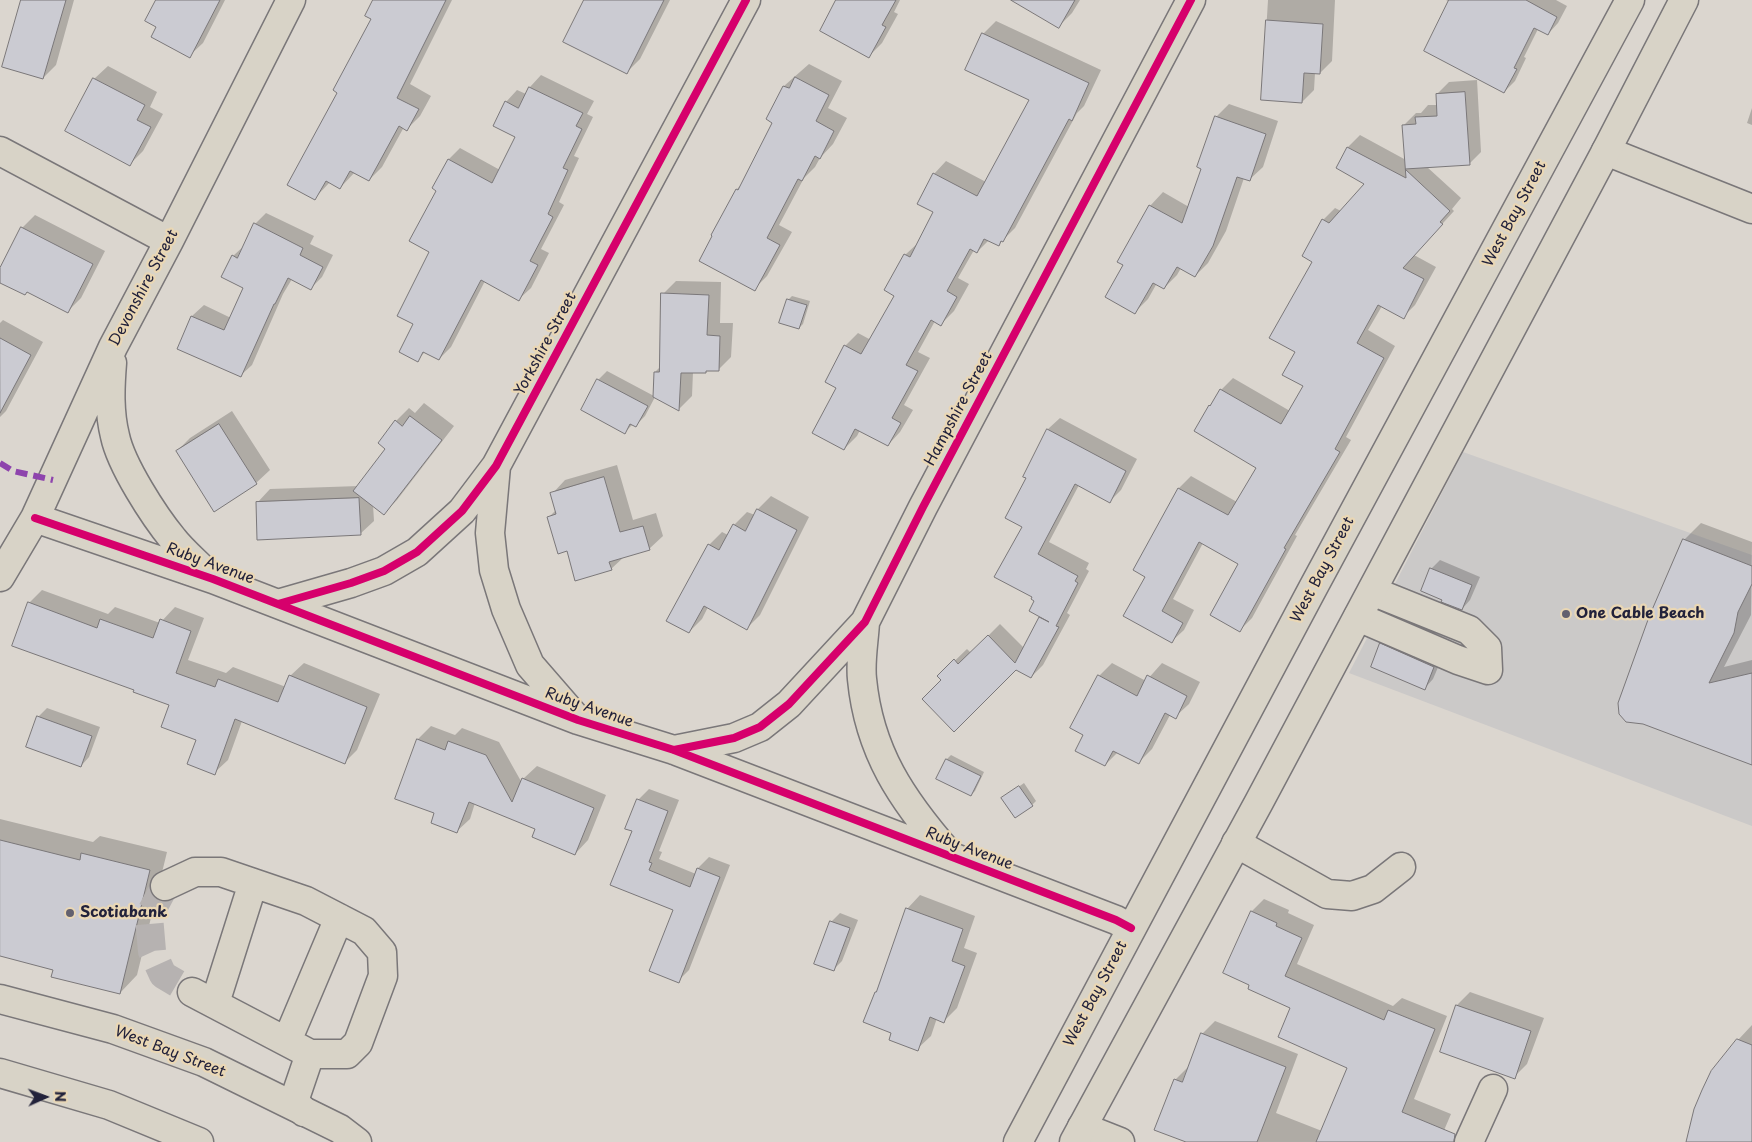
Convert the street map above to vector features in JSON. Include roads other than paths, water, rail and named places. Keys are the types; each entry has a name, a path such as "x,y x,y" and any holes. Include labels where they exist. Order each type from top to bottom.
{"street":[{"name":"Devonshire Street","path":"0,577 36,518 113,347 291,0"},
{"name":"Yorkshire Street","path":"278,604 351,583 384,571 416,552 462,511 496,466 746,0"},
{"name":"Hampshire Street","path":"674,750 734,738 760,727 789,704 865,622 923,507 1191,0"},
{"name":"West Bay Street","path":"1018,1142 1630,0"},
{"path":"1120,1142 1078,1134 1372,591 1606,151 1684,0"},
{"path":"0,151 169,241"},
{"path":"1606,151 1752,209"},
{"path":"113,347 110,406 115,437 141,493 173,539 213,579"},
{"name":"Yorkshire Street","path":"496,466 490,533 494,570 506,610 530,665 578,720"},
{"name":"Ruby Avenue","path":"36,518 213,579 578,720 674,750 1116,920 1131,928"},
{"path":"1358,617 1458,660 1488,670 1487,648 1469,630 1372,591"},
{"name":"Hampshire Street","path":"865,622 862,677 867,717 880,752 896,785 920,820 952,857"},
{"path":"1236,843 1327,894 1352,896 1373,889 1401,868"},
{"path":"165,886 195,872 221,872 253,883 306,902 364,931 382,952 383,976 358,1043 347,1054 310,1054 204,997 253,883"},
{"path":"287,1041 339,918"},
{"name":"West Bay Street","path":"0,999 113,1029 204,1062 340,1129 357,1142"},
{"path":"304,1112 294,1101 310,1054"},
{"path":"0,1073 110,1105 199,1142"},
{"path":"1469,1142 1493,1089"}],"tunnel":[{"path":"165,886 149,916 152,951 163,975 192,992"}],"place":[{"name":"One Cable Beach","path":"1566,614"},
{"name":"Scotiabank","path":"70,913"}]}
